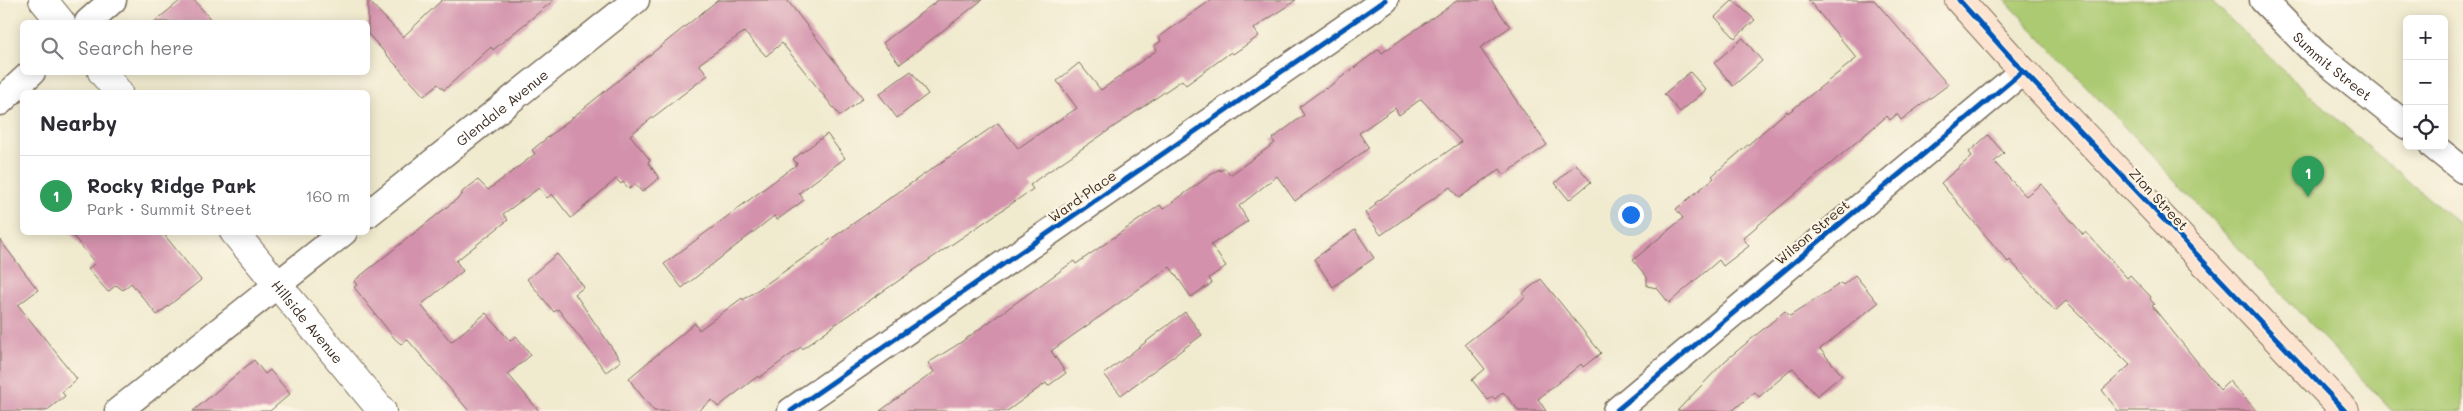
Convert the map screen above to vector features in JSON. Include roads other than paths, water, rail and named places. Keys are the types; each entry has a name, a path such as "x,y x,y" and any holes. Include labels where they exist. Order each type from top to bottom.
{"main road":[{"name":"Zion Street","path":"1959,0 2332,407"}],"street":[{"path":"43,0 59,20"},
{"path":"90,20 113,0"},
{"name":"Glendale Avenue","path":"370,212 636,0"},
{"name":"Ward Place","path":"791,411 1385,0"},
{"name":"Summit Street","path":"2263,0 2315,54 2403,123"},
{"name":"Wilson Street","path":"1616,411 2023,71"},
{"path":"0,102 29,75"},
{"path":"104,75 116,90"},
{"path":"2438,150 2463,170"},
{"name":"Hillside Avenue","path":"236,235 382,411"},
{"path":"118,411 340,235"}],"place":[{"name":"Rocky Ridge Park","path":"2308,197"}]}
